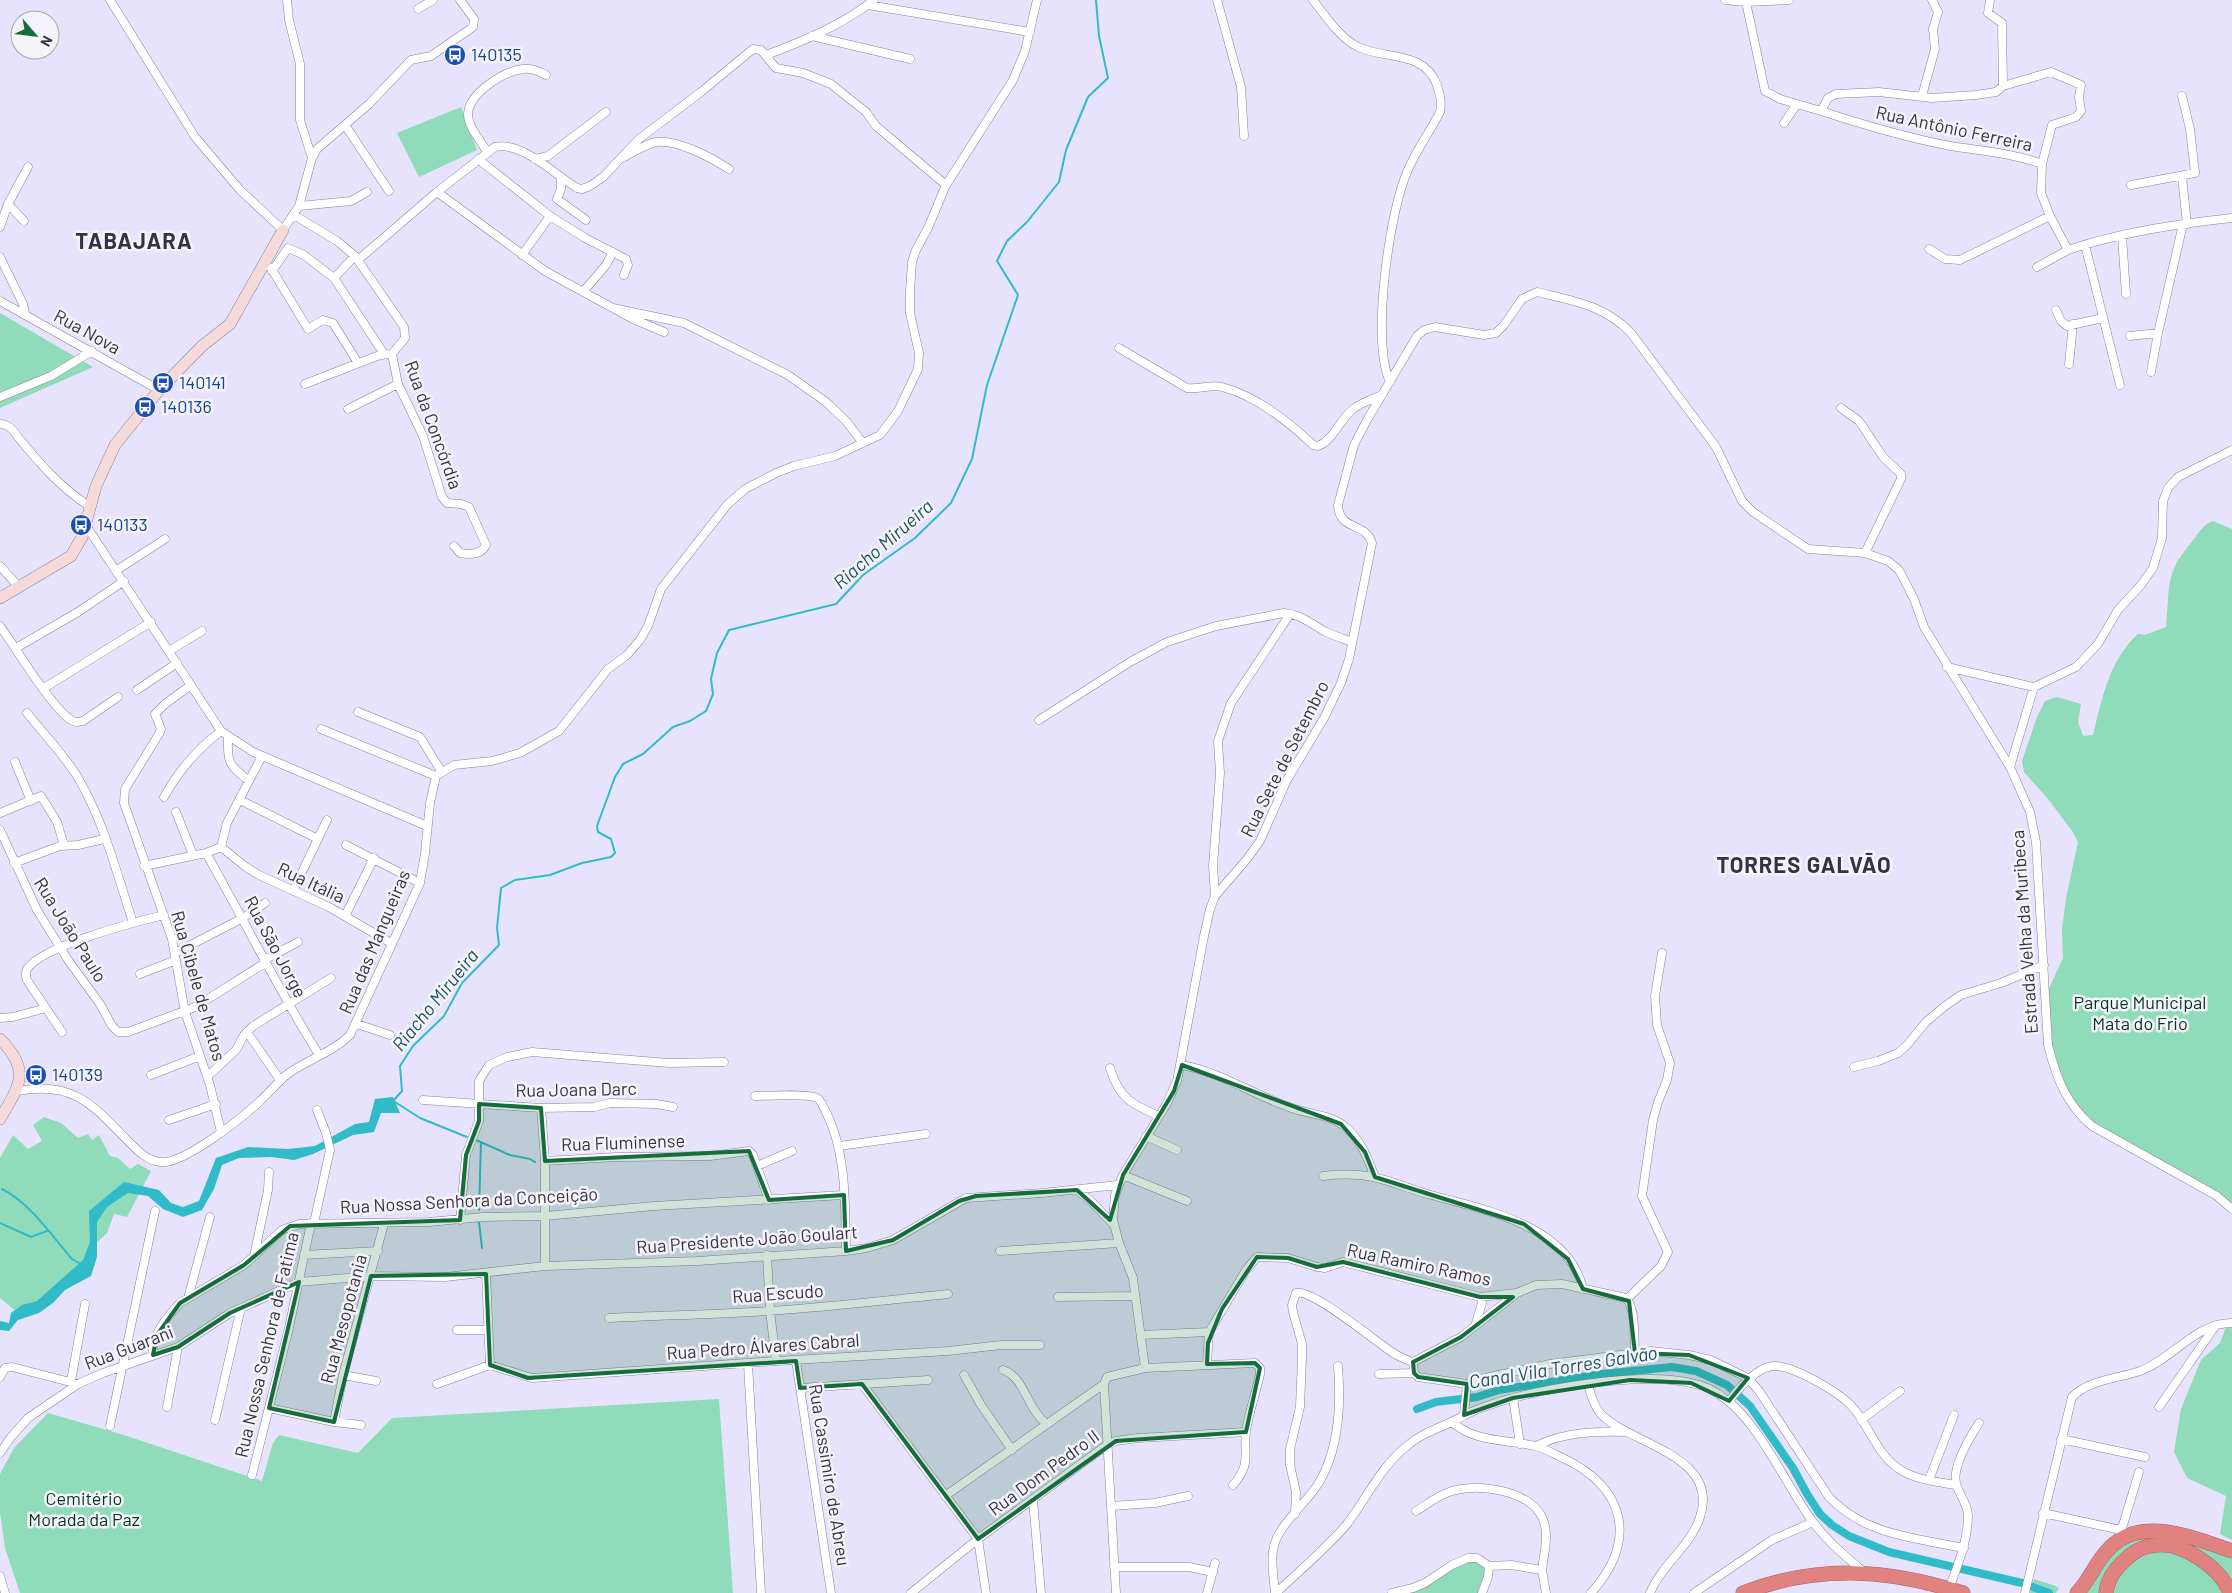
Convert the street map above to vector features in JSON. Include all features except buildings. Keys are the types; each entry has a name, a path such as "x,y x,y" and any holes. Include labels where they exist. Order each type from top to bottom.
{"highway":[{"path":"2077,1593 2105,1552 2120,1535 2164,1531 2232,1551"},
{"path":"2106,1593 2111,1575 2117,1567 2131,1555 2156,1545 2177,1548 2211,1566 2224,1580 2230,1593"},
{"path":"1743,1593 1760,1586 1807,1576 1864,1572 1905,1577 1963,1593"}],"street":[{"path":"110,0 195,137 234,184 283,230"},
{"path":"287,0 289,20 300,64 300,120 312,158"},
{"path":"418,9 433,0"},
{"path":"0,598 71,556 82,537 89,506 103,466 115,444 159,390 202,346 230,324 265,259 299,206 312,158 324,142 370,104 411,60 432,56 471,30 474,20 460,0"},
{"path":"321,729 439,774 462,763 492,761 520,753 559,731 608,669 627,655 640,640 648,626 661,589 727,505 745,489 794,466 830,458 880,435 886,430 918,369 918,346 910,313 912,262 916,250 928,228 946,186 1013,80 1025,51 1037,0"},
{"path":"1217,0 1241,87 1244,136"},
{"path":"1313,0 1348,40 1369,51 1405,57 1424,66 1436,82 1440,94 1440,112 1407,171 1400,188 1392,223 1382,322 1383,358 1390,382"},
{"path":"1727,0 1746,2 1789,0"},
{"path":"1922,96 1935,49 1933,29 1938,12 1932,0"},
{"path":"1990,0 1987,12 2002,23 2003,86"},
{"name":"Rua Antônio Ferreira","path":"1746,2 1765,91 1797,104 1863,125 1934,142 2012,154 2042,164 2041,193 2050,216 2068,250"},
{"path":"766,55 812,36 844,20 871,3 1030,32"},
{"path":"812,36 910,59"},
{"path":"334,278 495,146 502,145 518,150 535,159 561,179 582,189 603,177 639,139 701,92 750,50 757,48 766,55 770,63 776,68 803,73 831,84 866,112 876,126 946,186"},
{"path":"488,152 469,120 468,112 476,95 492,82 523,69 540,71 546,75"},
{"path":"1821,111 1824,103 1831,96 1857,92 1932,98 1976,95 1996,92 2003,86 2051,72 2066,77 2082,86 2079,97 2081,114 2052,126 2042,164"},
{"path":"2131,185 2182,177 2195,173 2190,129 2182,96"},
{"path":"1784,123 1797,104"},
{"path":"535,159 548,156 606,112"},
{"path":"345,125 389,191"},
{"path":"620,158 655,142 666,142 682,145 729,169"},
{"path":"478,160 550,216 585,238 622,256 628,262 624,274"},
{"path":"0,227 8,204 28,167"},
{"path":"2151,372 2158,333 2185,224 2182,177"},
{"path":"561,179 562,186 557,199 586,220"},
{"path":"299,206 351,201 366,192"},
{"path":"438,192 522,255 633,319 664,332"},
{"path":"8,204 24,221"},
{"name":"Rua da Concórdia","path":"294,215 337,241 357,258 404,327 405,338 388,354 398,384 422,436 442,497 447,504 461,504 469,507 486,545 482,551 473,554 460,553 454,546"},
{"path":"522,255 550,216"},
{"path":"1929,249 1944,259 1960,260 2050,216"},
{"path":"2037,267 2068,250 2085,245 2185,224 2232,218"},
{"path":"2122,236 2126,294"},
{"path":"2085,245 2120,385"},
{"path":"272,271 288,248 292,248 304,255 334,278 388,354 358,363 305,384"},
{"path":"584,292 606,265 613,252"},
{"path":"0,256 23,304 24,314"},
{"path":"265,259 308,329 323,320 332,323 358,363"},
{"name":"Rua Sete de Setembro","path":"1144,1368 1141,1335 1130,1268 1114,1226 1113,1207 1118,1185 1122,1174 1174,1090 1182,1065 1204,936 1215,896 1247,860 1260,841 1287,780 1332,703 1341,683 1352,642 1372,543 1367,533 1342,520 1338,513 1338,505 1354,445 1409,348 1424,330 1435,327 1484,335 1496,333 1504,325 1517,304 1532,293 1564,299 1602,311 1619,321 1631,333 1702,428 1722,456 1742,501 1758,516 1808,549"},
{"name":"Rua Nova","path":"0,301 159,390"},
{"path":"613,308 684,323 788,375 826,402 846,421 863,443"},
{"path":"2056,310 2064,325 2103,318"},
{"path":"2069,364 2073,324"},
{"path":"2130,336 2158,333"},
{"path":"1119,348 1187,388 1197,389 1219,386 1260,404 1278,415 1318,446 1328,440 1342,420 1353,409 1382,395"},
{"path":"0,397 51,376 92,351"},
{"path":"348,409 398,384"},
{"path":"1842,408 1858,421 1883,457 1901,474 1901,479 1865,553"},
{"path":"0,424 10,427 45,470 68,491 89,506"},
{"path":"1947,667 2034,687 2076,667 2098,644 2118,610 2152,568 2162,538 2164,501 2173,482 2232,450"},
{"path":"86,524 221,732 228,738 262,756 427,826"},
{"path":"117,570 165,539"},
{"name":"Estrada Velha da Muribeca","path":"1808,549 1865,553 1888,561 1898,570 1914,600 1924,627 2010,767 2030,812 2036,842 2048,1045 2055,1072 2065,1094 2077,1112 2092,1126 2217,1196 2232,1209"},
{"path":"0,566 18,586"},
{"path":"16,648 78,612 124,581"},
{"path":"1039,720 1130,662 1168,642 1216,626 1290,614 1302,616 1327,632 1352,642"},
{"path":"1215,896 1213,866 1220,773 1218,742 1230,703 1290,614"},
{"path":"44,688 151,622"},
{"path":"0,626 66,716 76,722 88,718 118,696"},
{"path":"169,651 202,631"},
{"path":"137,690 177,663"},
{"name":"Rua Cibele de Matos","path":"192,685 165,704 155,714 161,729 138,766 123,796 129,821 144,866 164,915 176,956 185,1012 208,1076 221,1132"},
{"path":"2010,767 2034,687"},
{"path":"358,712 420,737 439,774"},
{"path":"27,713 77,776 93,808 133,923"},
{"path":"164,797 190,757 201,746 221,732"},
{"path":"228,738 228,760 232,768 249,781"},
{"path":"144,866 206,853 221,847 223,834 262,756"},
{"path":"15,762 30,802"},
{"name":"Rua das Mangueiras","path":"17,1091 41,1088 73,1093 103,1115 138,1151 152,1160 168,1163 182,1158 247,1113 280,1080 342,1043 350,1036 357,1024 391,943 420,883 426,853 427,826 439,774"},
{"path":"0,814 38,797 43,798 57,822 64,845"},
{"path":"240,800 318,839"},
{"path":"176,812 193,855"},
{"path":"293,891 327,820"},
{"name":"Rua João Paulo","path":"0,830 37,910 100,1004 115,1031 128,1032 185,1012"},
{"path":"14,863 64,845 78,845 104,839"},
{"path":"346,845 420,883"},
{"name":"Rua Itália","path":"221,847 246,867 345,916 391,943"},
{"name":"Rua São Jorge","path":"206,853 289,1005 319,1055"},
{"path":"345,916 374,858"},
{"path":"140,974 176,956 266,903"},
{"path":"62,1032 27,980 26,971 44,955 60,947 164,915"},
{"path":"185,1012 298,942"},
{"path":"1627,1299 1661,1266 1668,1252 1666,1244 1647,1211 1642,1196 1653,1120 1667,1080 1670,1063 1657,1025 1655,996 1662,953"},
{"path":"1854,1066 1878,1061 1898,1053 1926,1022 1961,995 2002,983 2044,965"},
{"path":"208,1076 232,1055 253,1026 331,978"},
{"path":"0,1018 13,1017 46,1008"},
{"path":"357,1024 390,1035"},
{"path":"247,1032 280,1080"},
{"path":"0,1038 17,1061 20,1080 17,1091 0,1119"},
{"path":"460,1220 466,1155 479,1121 479,1081 489,1065 507,1057 532,1052 669,1063 724,1062"},
{"path":"151,1076 200,1056"},
{"path":"1182,1065 1208,1071 1291,1108 1328,1118 1342,1124 1362,1147 1375,1177"},
{"path":"1110,1068 1115,1085 1122,1095 1132,1104 1159,1116"},
{"path":"755,1096 816,1097 820,1100 833,1124 838,1146 844,1194 846,1251"},
{"name":"Rua Joana Darc","path":"423,1100 541,1108 594,1107 610,1102 673,1107"},
{"path":"169,1120 216,1104"},
{"path":"541,1108 545,1161 545,1266"},
{"name":"Rua Nossa Senhora de Fatima","path":"252,1475 330,1150 317,1110"},
{"path":"838,1146 926,1134"},
{"path":"1146,1136 1177,1150"},
{"name":"Rua Fluminense","path":"545,1161 617,1157 702,1156 745,1151 751,1152 757,1166"},
{"path":"769,1200 757,1166 792,1151"},
{"path":"254,1256 268,1190 269,1172"},
{"path":"1122,1174 1187,1201"},
{"path":"1323,1176 1343,1174 1375,1177 1413,1190 1495,1212 1524,1224 1559,1249 1577,1270 1583,1289"},
{"name":"Rua Presidente João Goulart","path":"371,1276 445,1277 486,1274 545,1266 697,1261 846,1251 867,1248 893,1240 966,1198 1078,1190 1118,1185"},
{"path":"1078,1190 1114,1226"},
{"name":"Rua Nossa Senhora da Conceição","path":"153,1355 154,1343 171,1312 188,1298 232,1273 282,1230 298,1224 384,1224 483,1217 545,1216 654,1206 844,1194"},
{"path":"110,1426 155,1211"},
{"path":"188,1298 210,1216"},
{"name":"Rua Mesopotania","path":"334,1422 343,1374 384,1224"},
{"path":"1000,1251 1119,1243"},
{"path":"304,1255 378,1251"},
{"path":"767,1255 770,1311 776,1361"},
{"name":"Rua Ramiro Ramos","path":"1209,1332 1246,1270 1257,1256 1288,1258 1325,1268 1344,1262 1480,1297 1517,1293"},
{"path":"437,1384 490,1365 486,1274"},
{"name":"Rua Guarani","path":"0,1453 11,1436 28,1418 74,1383 178,1347 241,1308 299,1282 371,1276"},
{"path":"1295,1514 1296,1492 1290,1465 1290,1449 1300,1408 1302,1344 1292,1305 1296,1294 1300,1292 1340,1313 1396,1355 1413,1362 1448,1345 1517,1293 1536,1285 1551,1283 1627,1299"},
{"name":"Rua Escudo","path":"609,1318 770,1311 904,1300 948,1294"},
{"path":"1058,1297 1135,1296"},
{"path":"1475,1326 1481,1310 1482,1302 1480,1297"},
{"path":"1627,1299 1633,1322 1635,1353"},
{"path":"0,1377 5,1368 12,1367 74,1383 85,1304"},
{"path":"215,1420 241,1308"},
{"path":"2026,1587 2072,1397 2077,1392 2110,1378 2139,1372 2152,1366 2201,1331 2216,1325 2232,1323"},
{"path":"2159,1407 2216,1325"},
{"path":"457,1330 488,1330"},
{"path":"1141,1335 1209,1332 1208,1364"},
{"name":"Rua Pedro Álvares Cabral","path":"490,1365 532,1378 948,1351 1001,1345 1040,1345"},
{"path":"167,1407 178,1347"},
{"path":"1379,1374 1414,1373 1425,1378 1466,1384 1550,1364 1651,1351 1689,1355 1711,1360 1748,1378 1759,1391 1829,1497 1842,1512 1864,1524 1887,1533 1964,1548"},
{"name":"Rua Cassimiro de Abreu","path":"796,1360 831,1593"},
{"path":"1413,1362 1414,1373"},
{"path":"1116,1593 1105,1379 1110,1376 1144,1368 1256,1363 1260,1368 1260,1374 1246,1432 1245,1464 1242,1473 1233,1485"},
{"path":"748,1364 761,1593"},
{"path":"1276,1593 1272,1551 1276,1538 1283,1526 1312,1495 1328,1465 1339,1405 1338,1366"},
{"path":"1731,1399 1748,1378 1776,1366 1785,1369 1839,1394 1854,1409 1887,1458 1903,1472 1929,1480 1956,1485"},
{"path":"1003,1370 1014,1375 1035,1413 1047,1424"},
{"path":"343,1374 376,1381"},
{"path":"964,1375 1012,1450"},
{"path":"800,1388 928,1380"},
{"path":"1276,1593 1332,1541 1348,1522 1390,1462 1407,1445 1464,1415 1513,1398 1630,1380 1673,1380 1704,1387 1731,1399 1813,1522 1842,1553 1864,1572"},
{"path":"862,1384 978,1539 986,1593"},
{"path":"945,1496 1104,1384"},
{"path":"1464,1415 1466,1384"},
{"path":"1588,1385 1592,1399 1600,1413 1615,1425 1654,1444 1682,1463 1696,1476 1701,1490 1703,1504 1701,1516 1694,1532 1663,1569 1650,1593"},
{"path":"1861,1420 1900,1391"},
{"path":"1513,1398 1520,1444"},
{"path":"268,1408 334,1422 361,1425"},
{"path":"1929,1480 1954,1415"},
{"path":"1452,1422 1461,1430 1472,1435 1490,1440 1536,1446 1585,1471 1604,1488 1614,1502 1619,1516 1621,1532 1613,1564 1591,1593"},
{"path":"1949,1588 1964,1548 1968,1512 1956,1485 1957,1470 1962,1455 1978,1423"},
{"path":"1536,1446 1556,1438 1579,1433 1600,1431 1630,1432"},
{"name":"Rua Dom Pedro II","path":"911,1593 978,1539 1107,1445 1116,1441 1138,1438 1246,1432"},
{"path":"2061,1439 2145,1458"},
{"path":"2043,1513 2120,1535 2139,1472"},
{"path":"1416,1511 1448,1492 1460,1489 1489,1489 1506,1493 1528,1502 1543,1518 1547,1535 1542,1570 1546,1593"},
{"path":"1111,1506 1155,1503 1188,1496"},
{"path":"1033,1500 1040,1593"},
{"path":"1694,1593 1772,1540 1813,1522"},
{"path":"1392,1593 1414,1588 1425,1583 1452,1565 1468,1558 1477,1558 1490,1566 1511,1565 1542,1570"},
{"path":"1207,1593 1216,1563"},
{"path":"1482,1593 1490,1566"},
{"path":"1114,1567 1189,1567 1213,1572"},
{"path":"0,1576 5,1593"}],"highlighted area":[{"path":"1182,1065 1341,1124 1365,1152 1375,1177 1524,1224 1568,1259 1583,1289 1629,1301 1635,1353 1689,1355 1748,1378 1729,1401 1691,1383 1630,1380 1513,1398 1464,1415 1467,1384 1418,1377 1414,1373 1413,1362 1461,1337 1513,1297 1480,1297 1343,1262 1317,1267 1288,1258 1257,1257 1222,1309 1208,1343 1207,1364 1255,1363 1260,1368 1246,1432 1116,1441 978,1539 862,1384 800,1388 796,1361 528,1378 490,1365 486,1274 371,1276 334,1422 269,1408 299,1282 230,1313 178,1347 153,1355 157,1335 180,1303 244,1265 290,1226 460,1220 466,1155 479,1121 479,1104 541,1108 545,1161 749,1151 769,1200 844,1195 846,1251 893,1240 959,1201 976,1196 1077,1190 1110,1220 1123,1175 1174,1091"}],"green space":[{"path":"461,107 477,150 419,177 397,133"},
{"path":"0,313 93,367 0,408"},
{"name":"Parque Municipal Mata do Frio","path":"2213,521 2232,529 2232,1209 2188,1181 2101,1133 2067,1097 2049,1051 2046,995 2063,958 2062,929 2066,898 2078,842 2048,799 2024,772 2022,761 2037,717 2045,701 2057,697 2081,704 2078,722 2083,736 2093,735 2113,668 2128,644 2138,634 2145,635 2166,627 2172,573 2182,554 2200,530"},
{"path":"44,1117 61,1123 78,1138 88,1134 92,1140 99,1135 110,1156 118,1158 130,1169 138,1164 151,1171 127,1217 114,1214 107,1233 88,1251 87,1261 23,1317 0,1298 0,1158 13,1135 28,1149 42,1141 33,1125"},
{"path":"2226,1327 2232,1328 2232,1540 2220,1534 2226,1496 2187,1478 2174,1452 2181,1409 2201,1360 2220,1343"},
{"name":"Cemitério Morada da Paz","path":"719,1399 733,1593 20,1593 5,1548 0,1512 0,1474 14,1448 48,1413 124,1435 262,1481 273,1443 279,1435 358,1453 392,1418"},
{"path":"2155,1533 2232,1554 2232,1588 2202,1555 2139,1545 2103,1593 2082,1593 2112,1546"},
{"path":"2156,1551 2175,1554 2208,1569 2227,1593 2111,1593 2118,1577 2128,1566"},
{"path":"1465,1560 1479,1560 1488,1566 1481,1593 1408,1593 1425,1587"},
{"path":"2034,1579 2056,1586 2059,1589 2056,1593 2030,1593"}],"water":[{"path":"393,1097 400,1113 381,1113 374,1132 353,1135 313,1154 294,1160 271,1157 239,1158 222,1165 214,1189 202,1210 183,1217 163,1209 148,1196 128,1193 107,1207 97,1222 97,1257 91,1276 65,1290 53,1303 39,1313 18,1320 9,1331 0,1330 0,1321 9,1323 11,1313 22,1305 37,1301 83,1260 90,1242 89,1211 124,1182 159,1190 171,1203 183,1207 199,1201 216,1158 248,1147 288,1149 315,1146 355,1124 369,1122 375,1099"}],"waterway":[{"name":"Riacho Mirueira","path":"393,1101 402,1091 400,1066 413,1046 444,1016 462,983 499,945 497,928 501,888 515,880 550,875 582,863 611,857 615,853 611,839 598,832 597,826 615,777 623,764 643,754 673,727 690,721 706,711 713,694 711,679 717,653 729,630 836,604 863,575 915,538 951,503 972,459 987,385 1018,295 997,261 1007,241 1027,222 1059,182 1066,150 1088,97 1108,78 1099,36 1096,0"},
{"path":"395,1102 420,1118 467,1137"},
{"path":"476,1140 510,1155 530,1159 535,1162"},
{"path":"479,1210 481,1142"},
{"path":"2,1189 31,1211 72,1259 79,1263"},
{"path":"479,1222 482,1248"},
{"path":"0,1223 31,1237 47,1231"},
{"name":"Canal Vila Torres Galvão","path":"1417,1409 1436,1402 1477,1397 1499,1390 1602,1374 1672,1367 1696,1371 1727,1385 1750,1406 1793,1468 1820,1514 1832,1525 1849,1536 1889,1552 2022,1583 2049,1593"}],"place":[{"name":"140135","path":"455,55"},
{"name":"140141","path":"163,383"},
{"name":"140136","path":"145,407"},
{"name":"140133","path":"81,525"},
{"name":"140139","path":"36,1075"}],"district":[{"name":"TABAJARA","path":"134,241"},
{"name":"TORRES GALVÃO","path":"1804,865"}]}
